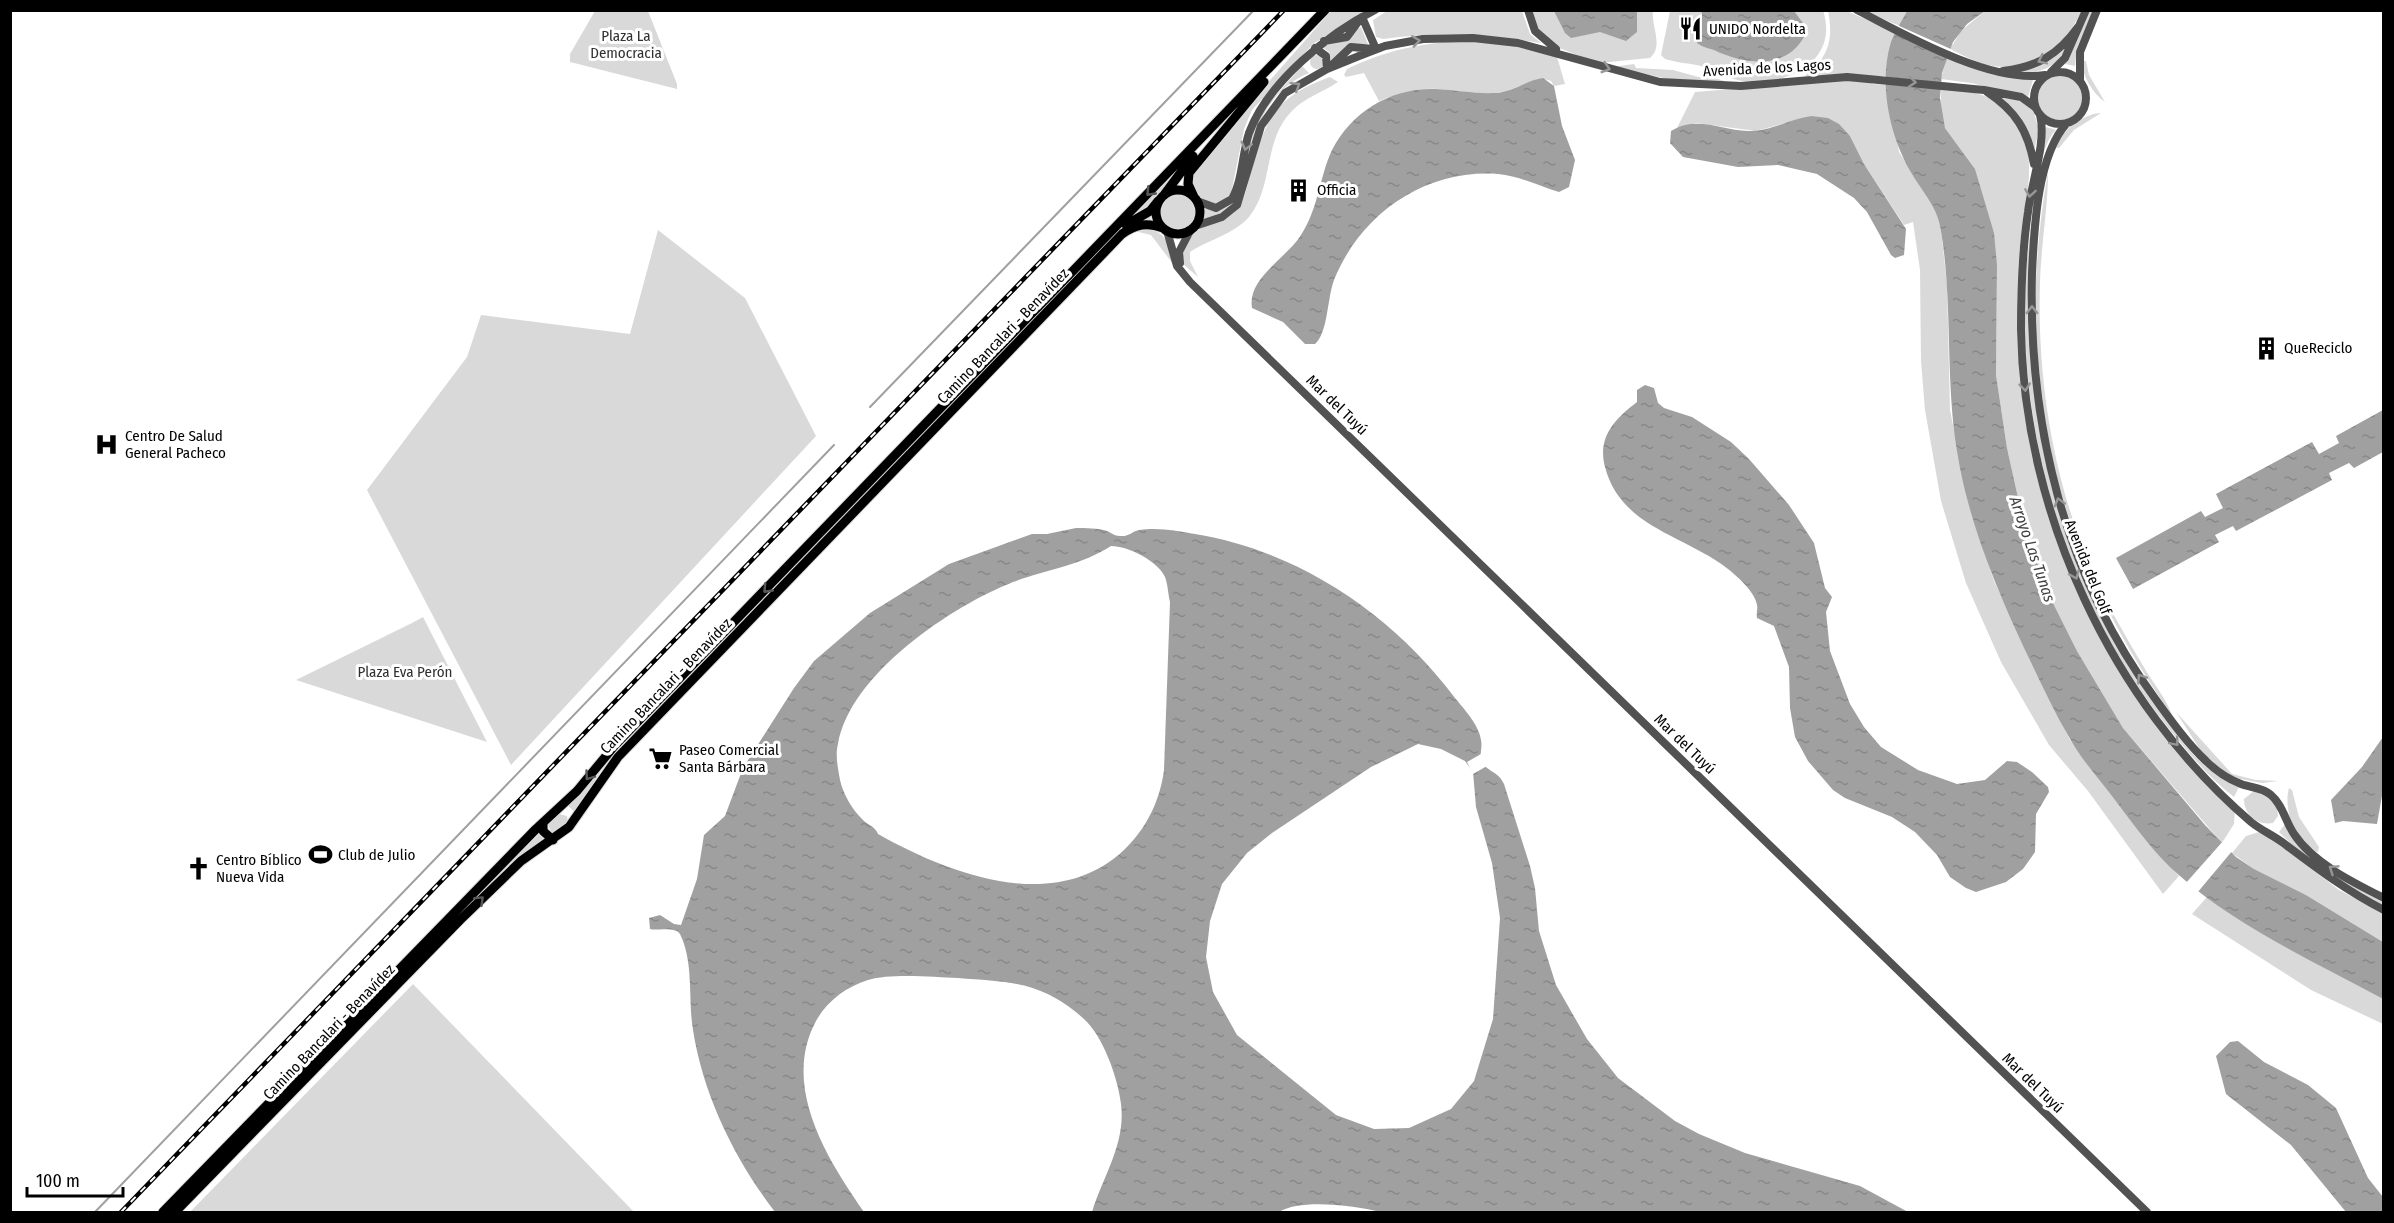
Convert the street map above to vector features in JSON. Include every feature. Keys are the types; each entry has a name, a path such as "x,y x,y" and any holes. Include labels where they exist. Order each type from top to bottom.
{"main road":[{"name":"Camino Bancalari - Benavídez","path":"163,1212 543,822 577,792 622,738 1103,243 1325,10"},
{"name":"Camino Bancalari - Benavídez","path":"1196,199 1188,183 1191,170 1307,29"},
{"name":"Camino Bancalari - Benavídez","path":"1103,243 1150,211 1190,159 1266,73"},
{"path":"1177,190 1196,199 1200,214 1192,229 1176,234 1165,229 1156,213 1163,196 1177,190"},
{"name":"Camino Bancalari - Benavídez","path":"175,1212 460,920 521,861 553,840 576,819 618,756 1122,234 1132,227 1145,223 1165,229"},
{"path":"556,809 570,812 576,819"},
{"path":"543,822 543,831 553,840"}],"street":[{"path":"1196,199 1216,208 1232,199 1246,143 1256,119 1315,48 1375,10"},
{"path":"1528,10 1535,31 1561,53"},
{"path":"1857,10 1889,27 1994,71 2025,77 2069,73 2080,80"},
{"path":"2086,10 2065,58 2035,89 2035,107 2040,115 2052,123 2067,123 2079,116 2086,104 2085,90 2080,80 2079,52 2097,10"},
{"path":"1362,17 1376,50"},
{"path":"1994,71 2021,69 2042,61 2060,49 2078,27"},
{"name":"Avenida de los Lagos","path":"1328,68 1396,44 1446,38 1496,40 1561,53 1649,80 1697,86 1741,86 1827,77 1872,79 1984,90 2021,97 2035,107"},
{"path":"1205,294 1180,262 1181,247 1192,229 1222,217 1237,205 1257,138 1269,113 1285,93 1328,68 1326,56 1315,48"},
{"path":"1305,58 1308,69 1318,74"},
{"path":"1984,90 2009,108 2018,119 2026,133 2035,168"},
{"name":"Avenida del Golf","path":"2040,115 2043,125 2024,238 2021,332 2026,397 2050,510 2091,613 2119,663 2161,725 2216,786 2251,821 2285,844 2321,874 2384,910"},
{"name":"Avenida del Golf","path":"2067,123 2053,141 2044,170 2033,256 2032,331 2040,419 2060,507 2075,551 2113,633 2146,687 2204,760 2224,776 2269,793 2280,806 2293,833 2306,848 2331,867 2384,898"},
{"path":"1165,229 1177,266 1190,282 1205,294"},
{"name":"Mar del Tuyú","path":"1205,294 2147,1212"}],"green space":[{"path":"1823,10 1826,28 1824,43 1818,55 1808,66 1781,79 1765,82 1743,81 1701,66 1665,59 1661,55 1670,11"},
{"name":"Plaza La Democracia","path":"595,11 648,11 677,89 570,62 570,54"},
{"path":"1331,11 1366,11 1313,44 1252,110 1244,129 1231,194 1217,205 1202,203 1192,189 1191,178 1242,112"},
{"path":"1387,11 1522,11 1530,34 1541,43 1462,35 1423,35 1383,39 1376,37 1373,20"},
{"path":"1531,11 1653,11 1656,48 1650,58 1599,63 1557,47 1538,31"},
{"path":"1828,11 1847,11 1896,33 1888,76 1805,76 1819,62 1827,48 1830,31"},
{"path":"1863,11 1907,11 1900,26"},
{"path":"1985,11 2081,11 2074,25 2055,48 2030,63 2000,67 1980,63 1950,49 1961,31"},
{"path":"2089,11 2093,11 2077,48 2075,66 2065,64"},
{"path":"1361,27 1368,44 1354,45 1331,61 1329,52 1322,47"},
{"path":"1462,41 1508,44 1557,57 1565,84 1554,86 1551,81 1539,80 1486,94 1423,89 1400,93 1379,101 1364,73 1346,77 1344,75 1347,69 1389,53 1417,46"},
{"path":"2066,47 2058,60 2048,68 2019,72"},
{"path":"1317,55 1322,57 1324,62 1322,67 1317,69 1312,67 1310,62 1312,57"},
{"path":"1947,56 2021,79 2033,80 2028,97 1971,83 1941,79"},
{"path":"2081,61 2086,61 2089,75 2105,102 2089,84"},
{"path":"1634,64 1636,68 1673,70 1702,78 1704,74 1727,82 1668,79 1612,67"},
{"path":"1302,66 1309,73 1295,80 1274,99 1259,123 1234,200 1225,210 1204,220 1204,209 1221,209 1233,199 1255,126 1269,103"},
{"path":"2060,74 2069,75 2077,80 2082,88 2082,106 2077,114 2069,119 2060,120 2051,119 2043,114 2038,106 2037,97 2038,88 2043,80 2051,75"},
{"path":"1330,77 1338,82 1302,103 1282,124 1276,136 1262,192 1249,217 1236,228 1190,252 1190,261 1198,277 1183,264 1181,254 1190,239 1202,228 1228,217 1240,205 1261,139 1275,113 1284,102 1296,93"},
{"path":"1827,81 1872,81 1872,84 1888,85 1899,152 1932,202 1940,220 1947,285 1950,410 1968,501 1994,581 2070,740 2147,842 2179,876 2163,894 2088,791 2049,745 2001,662 1966,583 1941,501 1925,410 1921,361 1920,270 1913,222 1904,225 1864,164 1850,136 1811,116 1756,131 1696,123 1677,128 1695,92"},
{"path":"1941,89 1969,91 1993,100 2012,116 2025,142 2029,177 2019,256 2018,318 2029,420 2050,516 2066,562 2086,607 2109,651 2137,696 2235,809 2234,824 2222,843 2123,728 2077,651 2046,589 2023,520 2007,448 1996,375 1997,265 1975,169 1945,128 1941,114"},
{"path":"1998,97 2016,99 2033,110 2039,130 2034,151 2030,141"},
{"path":"2101,113 2074,130 2059,148 2052,147 2074,124 2087,116"},
{"path":"2046,127 2056,130 2045,149 2039,174"},
{"path":"1185,157 1162,192 1148,206 1131,217"},
{"path":"2048,172 2041,268 2041,353 2049,423 2056,457 2064,492 2093,573 2120,626 2172,715 2131,652 2097,588 2071,523 2052,457 2040,389 2035,319 2038,247"},
{"path":"2038,177 2029,290 2031,353 2037,414 2049,473 2066,531 2089,588 2117,643 2151,698 2189,750 2212,772 2239,787 2234,797 2215,781 2190,754 2166,725 2133,678 2103,629 2079,577 2059,523 2043,468 2032,412 2026,355 2026,276"},
{"path":"1178,194 1191,199 1196,212 1191,225 1178,230 1165,225 1160,212 1165,199"},
{"path":"1150,214 1151,221 1118,233 663,703 602,769 575,812 568,806 612,753 1117,232"},
{"path":"1146,228 1159,233 1166,240 1173,264 1151,235 1134,231"},
{"path":"658,230 745,298 816,436 511,765 367,490 467,357 481,315 630,334"},
{"name":"Plaza Eva Perón","path":"423,617 487,742 296,680 412,623"},
{"path":"2176,712 2232,774 2256,780 2278,781 2262,783 2235,778 2223,772 2201,751"},
{"path":"2289,788 2292,790 2299,817 2319,847 2318,852 2310,849 2297,835 2289,816"},
{"path":"2254,791 2267,797 2276,806 2278,816 2273,823 2257,821 2246,810 2244,799"},
{"path":"559,814 567,816 568,823 552,833 548,825"},
{"path":"2286,823 2293,837 2314,861 2383,902 2383,906 2354,890 2304,856 2279,832"},
{"path":"2259,832 2267,835 2339,890 2383,913 2383,942 2306,895 2254,869 2232,853 2246,836"},
{"path":"540,833 544,841 506,868 167,1212 448,922"},
{"path":"2207,897 2267,935 2383,999 2383,1024 2311,990 2192,914"},
{"path":"413,984 634,1212 190,1212"}],"water":[{"path":"1554,11 1637,11 1637,32 1626,41 1600,32 1571,38 1565,33"},
{"path":"1702,11 1794,11 1803,23 1804,37 1796,48 1775,60 1738,59 1697,43"},
{"path":"1907,11 1985,11 1967,24 1953,42 1942,73 1940,98 1945,128 1975,169 1994,233 1997,265 1996,375 2007,448 2023,520 2046,589 2077,651 2123,728 2205,825 2236,857 2254,869 2306,895 2383,942 2383,999 2252,928 2203,895 2171,868 2147,842 2080,754 2063,727 2042,685 1994,579 1968,503 1953,424 1947,286 1939,223 1934,208 1904,160 1888,110 1887,58 1891,42"},
{"path":"1543,78 1554,86 1562,126 1575,160 1569,187 1559,192 1506,175 1471,174 1446,179 1399,200 1361,234 1346,256 1334,280 1325,324 1315,344 1305,344 1283,322 1252,308 1255,287 1294,244 1307,224 1332,150 1340,136 1362,113 1389,97 1404,92 1436,89 1495,93 1508,91"},
{"path":"1811,116 1828,118 1839,124 1850,136 1864,164 1906,229 1904,255 1895,258 1891,255 1867,212 1854,198 1817,174 1778,165 1738,167 1683,157 1670,143 1671,131 1690,124 1756,131"},
{"path":"1645,385 1654,388 1658,403 1664,408 1692,417 1731,442 1789,505 1814,543 1825,588 1832,597 1826,612 1830,651 1850,704 1864,727 1881,747 1918,770 1957,784 1985,780 2007,761 2017,762 2048,787 2049,792 2036,814 2035,852 2023,869 2006,882 1976,892 1966,888 1950,877 1937,855 1915,832 1892,817 1845,798 1833,790 1808,761 1795,737 1790,708 1789,667 1774,626 1757,618 1756,600 1750,590 1732,572 1711,557 1640,517 1625,504 1613,488 1603,456 1606,438 1615,422 1637,402 1637,390"},
{"path":"2383,410 2383,452 2354,468 2349,463 2329,473 2332,480 2236,531 2233,526 2215,535 2219,542 2133,589 2116,558 2201,511 2205,517 2223,508 2216,494 2312,442 2319,454 2339,443 2336,436"},
{"path":"1084,528 1103,530 1116,536 1123,536 1140,530 1161,529 1233,542 1271,555 1306,571 1340,591 1372,614 1402,639 1430,668 1467,712 1480,734 1481,760 1485,766 1500,777 1504,784 1530,866 1535,888 1539,931 1556,985 1587,1039 1618,1078 1675,1121 1699,1134 1745,1153 1860,1186 1908,1212 1381,1212 1314,1204 1301,1205 1279,1212 1092,1212 1117,1146 1122,1119 1113,1070 1091,1026 1068,1006 1039,990 994,981 912,976 868,980 845,991 831,1001 820,1014 806,1046 804,1071 806,1096 813,1121 836,1169 864,1212 775,1212 734,1149 704,1079 693,1030 689,969 680,934 670,929 650,929 649,918 660,915 674,924 681,925 697,879 704,835 725,816 743,768 814,661 870,613 949,564 1032,534","holes":["1111,546 1134,552 1156,565 1165,577 1170,602 1164,770 1151,814 1132,842 1097,870 1066,881 1035,884 1002,881 969,874 937,863 878,834 858,815 848,801 841,785 837,762 838,744 846,718 862,693 883,668 907,646 934,625 962,608 1013,582 1076,563","1418,744 1441,749 1465,761 1473,772 1476,807 1492,863 1500,918 1493,1019 1474,1081 1451,1109 1409,1128 1374,1129 1336,1115 1237,1035 1213,992 1206,957 1210,921 1222,884 1247,853 1272,833 1371,767"]},
{"path":"2383,737 2383,790 2377,824 2343,821 2335,823 2331,800 2362,767"},
{"path":"2238,1041 2264,1062 2308,1085 2336,1108 2368,1178 2383,1197 2383,1212 2346,1212 2291,1145 2226,1094 2216,1056 2230,1042"}],"pier":[{"path":"1897,25 1953,50 1950,57 1893,32"},
{"path":"1481,754 1487,766 1473,774 1467,762"},
{"path":"2224,840 2233,850 2197,893 2185,884"}],"waterway":[{"path":"870,407 1254,10"},
{"path":"95,1212 834,445"}],"railway":[{"path":"121,1212 1284,10"}],"place":[{"name":"UNIDO Nordelta","path":"1691,29"},
{"name":"Officia","path":"1299,190"},
{"name":"QueReciclo","path":"2266,348"},
{"name":"Centro De Salud General Pacheco","path":"107,445"},
{"name":"Paseo Comercial Santa Bárbara","path":"661,759"},
{"name":"Club de Julio","path":"320,855"},
{"name":"Centro Bíblico Nueva Vida","path":"198,869"}],"water label":[{"name":"Arroyo Las Tunas","path":"2033,549"}]}
